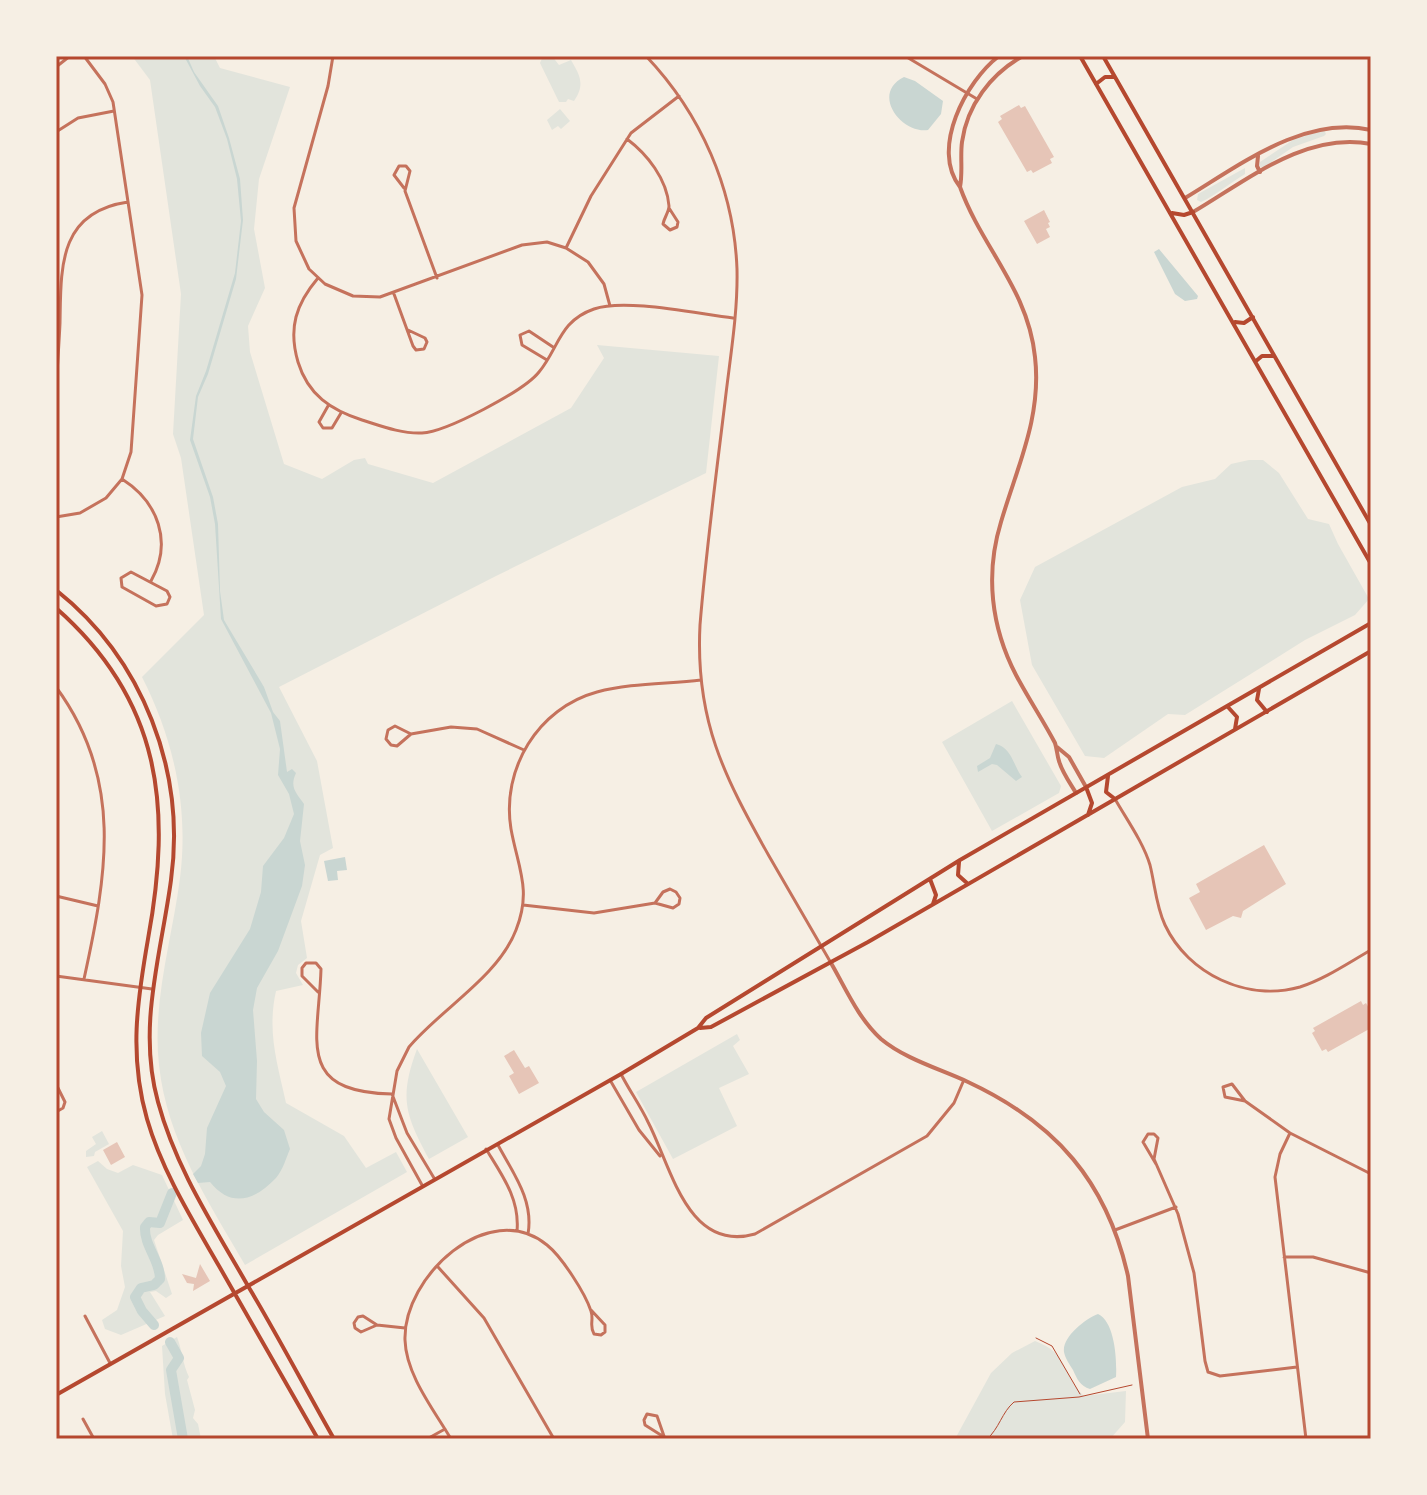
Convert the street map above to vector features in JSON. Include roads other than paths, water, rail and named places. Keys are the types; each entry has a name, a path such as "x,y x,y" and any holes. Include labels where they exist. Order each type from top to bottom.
{"main road":[{"path":"1080,56 1371,564"},
{"path":"1103,56 1371,525"},
{"path":"1096,84 1105,77 1116,78"},
{"path":"1170,212 1181,215 1193,212"},
{"path":"1233,321 1244,323 1253,317"},
{"path":"1256,362 1262,356 1275,357"},
{"path":"56,590 93,625 129,673 154,725 168,772 174,815 174,849 152,989 149,1045 157,1101 192,1200 206,1213 334,1439"},
{"path":"56,608 85,636 114,674 134,712 151,759 159,803 160,853 139,988 135,1042 147,1118 163,1162 191,1217 318,1439"},
{"path":"56,1395 621,1074 960,860 1370,624"},
{"path":"698,1028 711,1027 831,963 1371,651"},
{"path":"1260,687 1257,700 1267,712"},
{"path":"1227,706 1237,717 1234,731"},
{"path":"1109,774 1105,788 1108,795 1115,799"},
{"path":"1086,787 1092,803 1087,816"},
{"path":"960,860 958,875 968,885"},
{"path":"929,879 936,895 932,906"},
{"path":"750,991 749,999 754,1005"},
{"path":"182,1199 192,1200"},
{"path":"191,1217 196,1211 206,1213"},
{"path":"267,1350 276,1354 284,1351"},
{"path":"278,1369 287,1365 294,1368"}],"street":[{"path":"56,67 70,56"},
{"path":"56,517 80,513 94,506 111,493 122,479 131,452 142,295 114,111 108,90 84,56"},
{"path":"333,56 292,220 299,252 318,278 332,288 353,296 372,298 394,294 522,245 547,242 583,257 598,272 610,306"},
{"path":"646,56 679,96 708,145 727,201 737,269 701,613 701,680 713,741 731,787 861,1017 881,1039 902,1052 1017,1108 1058,1141 1087,1176 1122,1250 1134,1305 1148,1439"},
{"path":"905,56 978,99"},
{"path":"999,56 967,93 955,120 950,147 952,176 1018,294 1032,339 1037,383 1034,419 998,531 992,562 992,593 996,621 1008,658 1056,746 1060,763 1076,793"},
{"path":"960,187 964,129 978,99 995,76 1023,56"},
{"path":"566,248 595,187 627,139 644,121 679,96"},
{"path":"56,132 78,118 114,111"},
{"path":"1185,198 1291,138 1314,129 1343,126 1371,130"},
{"path":"627,139 653,166 669,208 678,222 677,227 670,230 663,222 669,208"},
{"path":"1193,212 1292,155 1317,145 1349,141 1371,144"},
{"path":"950,147 961,148"},
{"path":"1258,156 1257,166 1261,173"},
{"path":"1244,164 1249,172 1247,180"},
{"path":"404,188 410,171 406,166 399,166 394,175 404,188 437,278"},
{"path":"56,392 60,276 64,250 86,219 110,206 128,202"},
{"path":"318,278 297,308 293,338 304,377 315,394 341,413 415,433 433,432 453,425 522,387 535,377 561,334 574,320 594,309 610,306 734,318"},
{"path":"394,294 414,348 424,349 425,338 408,330"},
{"path":"547,360 522,345 520,335 529,331 553,347"},
{"path":"328,406 319,422 323,428 332,428 341,413"},
{"path":"122,479 147,500 159,523 161,554 151,581"},
{"path":"131,572 151,581 169,594 169,601 164,606 156,606 126,590 121,581 125,574 131,572"},
{"path":"422,1185 390,1124 388,1111 397,1071 409,1047 501,956 514,936 523,905 524,882 509,814 513,778 524,750 549,719 585,696 615,689 701,680"},
{"path":"56,687 74,714 93,754 103,796 106,844 84,979"},
{"path":"411,734 395,726 388,730 386,739 397,746 411,734 451,727 471,728 488,732 524,750"},
{"path":"1056,746 1069,757 1086,787"},
{"path":"1115,799 1147,857 1165,926 1182,951 1208,973 1240,987 1283,990 1312,983 1371,950"},
{"path":"523,905 594,913 655,903 673,908 679,904 680,898 670,889 663,892 655,903"},
{"path":"56,896 98,906"},
{"path":"318,992 301,973 304,965 310,962 321,969 317,1045 319,1058 328,1074 354,1091 392,1094"},
{"path":"56,976 152,989"},
{"path":"621,1074 693,1214 703,1225 723,1236 750,1235 927,1136 954,1103 964,1080"},
{"path":"610,1080 639,1130 662,1158"},
{"path":"56,1084 65,1102 63,1108 56,1112"},
{"path":"1245,1101 1225,1097 1223,1087 1232,1084 1245,1101 1290,1133 1371,1174"},
{"path":"392,1094 407,1133 434,1178"},
{"path":"1290,1133 1282,1148 1276,1172 1306,1439"},
{"path":"1156,1164 1158,1138 1148,1134 1143,1142 1176,1207 1187,1237 1208,1372 1220,1376 1297,1367"},
{"path":"496,1143 525,1195 529,1215 528,1234"},
{"path":"486,1149 514,1199 517,1231"},
{"path":"1115,1230 1176,1207"},
{"path":"451,1439 412,1371 406,1349 405,1328 415,1293 438,1267 471,1239 490,1232 517,1231 528,1234 547,1244 557,1254 591,1310 605,1325 605,1332 601,1335 591,1331 591,1310"},
{"path":"1284,1257 1313,1257 1371,1273"},
{"path":"438,1267 484,1318 554,1439"},
{"path":"85,1316 110,1363"},
{"path":"377,1325 361,1332 354,1323 363,1316 377,1325 405,1328"},
{"path":"647,1414 657,1416 664,1438 645,1425 647,1414"},
{"path":"83,1419 94,1439"},
{"path":"427,1439 445,1429"}],"waterway":[{"path":"154,1325 135,1297 141,1288 154,1285 160,1279 145,1227 149,1222 160,1223 172,1193"},
{"path":"170,1342 179,1358 171,1370 183,1439"}]}
